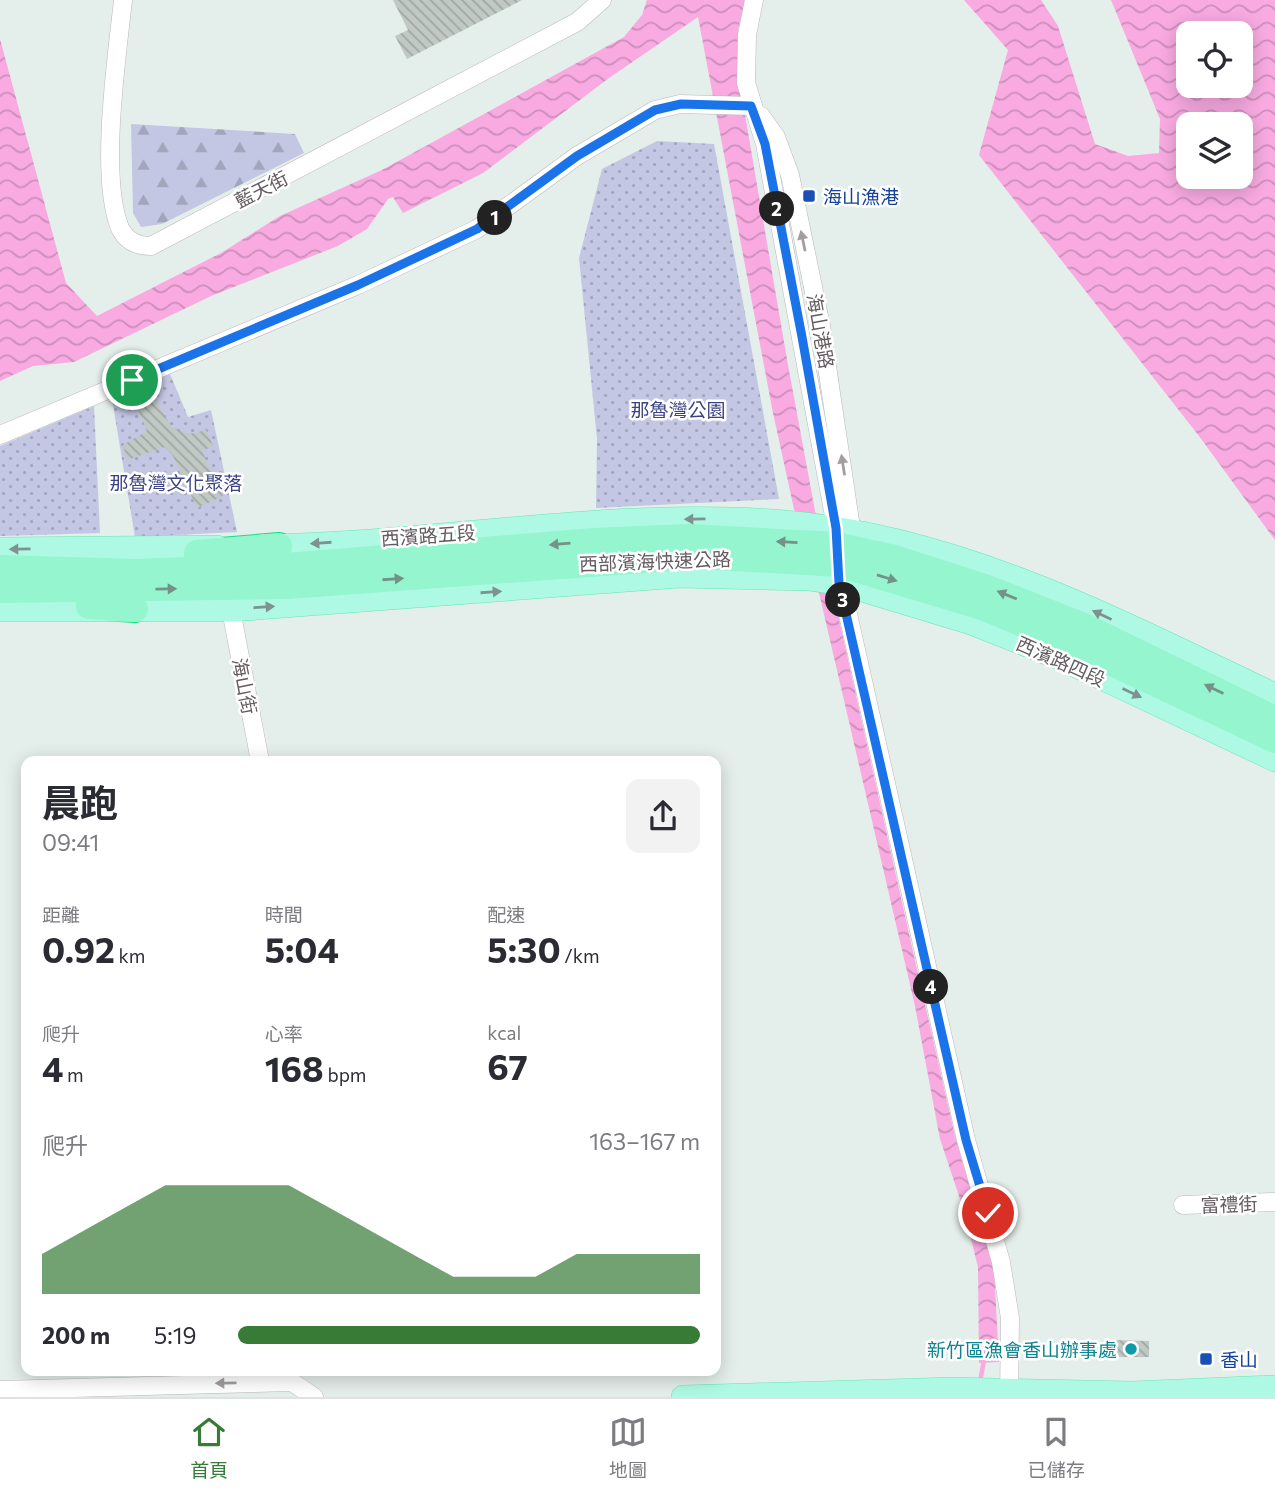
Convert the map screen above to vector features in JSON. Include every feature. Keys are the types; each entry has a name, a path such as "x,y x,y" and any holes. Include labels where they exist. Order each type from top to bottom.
{"highway":[{"path":"3,569 279,546"},
{"name":"西部濱海快速公路","path":"3,569 287,586 700,556 843,550 895,558 985,587 1059,616 1275,719"},
{"name":"西部濱海快速公路","path":"843,550 1074,645 1275,740"},
{"path":"0,599 135,609"}],"main road":[{"name":"西濱路五段","path":"279,546 589,521 702,518 785,522 843,550"},
{"path":"0,610 231,610 680,576 810,579 843,550 940,550 1027,580 1275,695"},
{"name":"西濱路四段","path":"843,550 971,623 1059,658 1275,760"},
{"path":"682,1397 953,1389 1009,1394 1132,1393 1275,1387"}],"street":[{"name":"藍天街","path":"123,0 111,126 114,203 120,228 126,236 133,243 151,246 577,22 602,0"},
{"name":"海山港路","path":"754,0 746,59 751,106 765,144 843,550 966,1140 1001,1262 1010,1318 1009,1394"},
{"path":"0,435 358,285 477,229 577,156 655,110 681,104 751,106"},
{"name":"海山港路","path":"751,106 767,121 790,175 822,336 843,550"},
{"path":"802,337 822,336"},
{"name":"海山街","path":"231,610 259,756"},
{"name":"富禮街","path":"1183,1205 1275,1202"},
{"path":"0,1390 292,1382 314,1397"}],"green space":[{"path":"131,124 295,134 304,153 162,224 141,227 133,213"},
{"name":"那魯灣公園","path":"657,141 714,144 779,499 596,508 597,439 579,258 602,169"},
{"name":"那魯灣文化聚落","path":"170,374 188,417 211,410 237,532 135,537 112,399"},
{"path":"94,406 100,533 0,536 0,446"}],"water":[{"path":"647,0 746,0 738,30 739,80 816,516 955,1136 994,1268 999,1362 979,1363 978,1267 964,1211 940,1139 915,1006 820,597 794,509 773,413 698,17 609,78 483,173 403,213 393,197 388,199 367,229 338,246 211,296 74,362 33,366 0,381 0,39 66,283 97,316 221,253 280,216 382,170 624,37 642,15"},
{"path":"964,0 1041,0 1058,26 1095,144 1128,156 1159,153 1160,119 1111,0 1275,0 1275,540 1199,436 979,155 1008,50"}],"building":[{"path":"393,0 522,0 407,59 395,36 408,30"},
{"path":"150,389 171,427 189,434 206,430 213,446 202,451 223,496 197,508 173,456 165,447 127,460 123,445 147,431 133,397"},
{"name":"新竹區漁會香山辦事處","path":"1114,1340 1149,1341 1149,1357 1114,1357"}],"waterway":[{"path":"980,1382 984,1360"}],"place":[{"name":"海山漁港","path":"809,196"},
{"name":"新竹區漁會香山辦事處","path":"1131,1349"},
{"name":"香山","path":"1206,1359"}],"route":[{"path":"132,380 358,285 477,229 500,215 577,156 655,110 681,104 751,106 765,144 802,337 836,528 839,583 966,1140 988,1213"}]}
